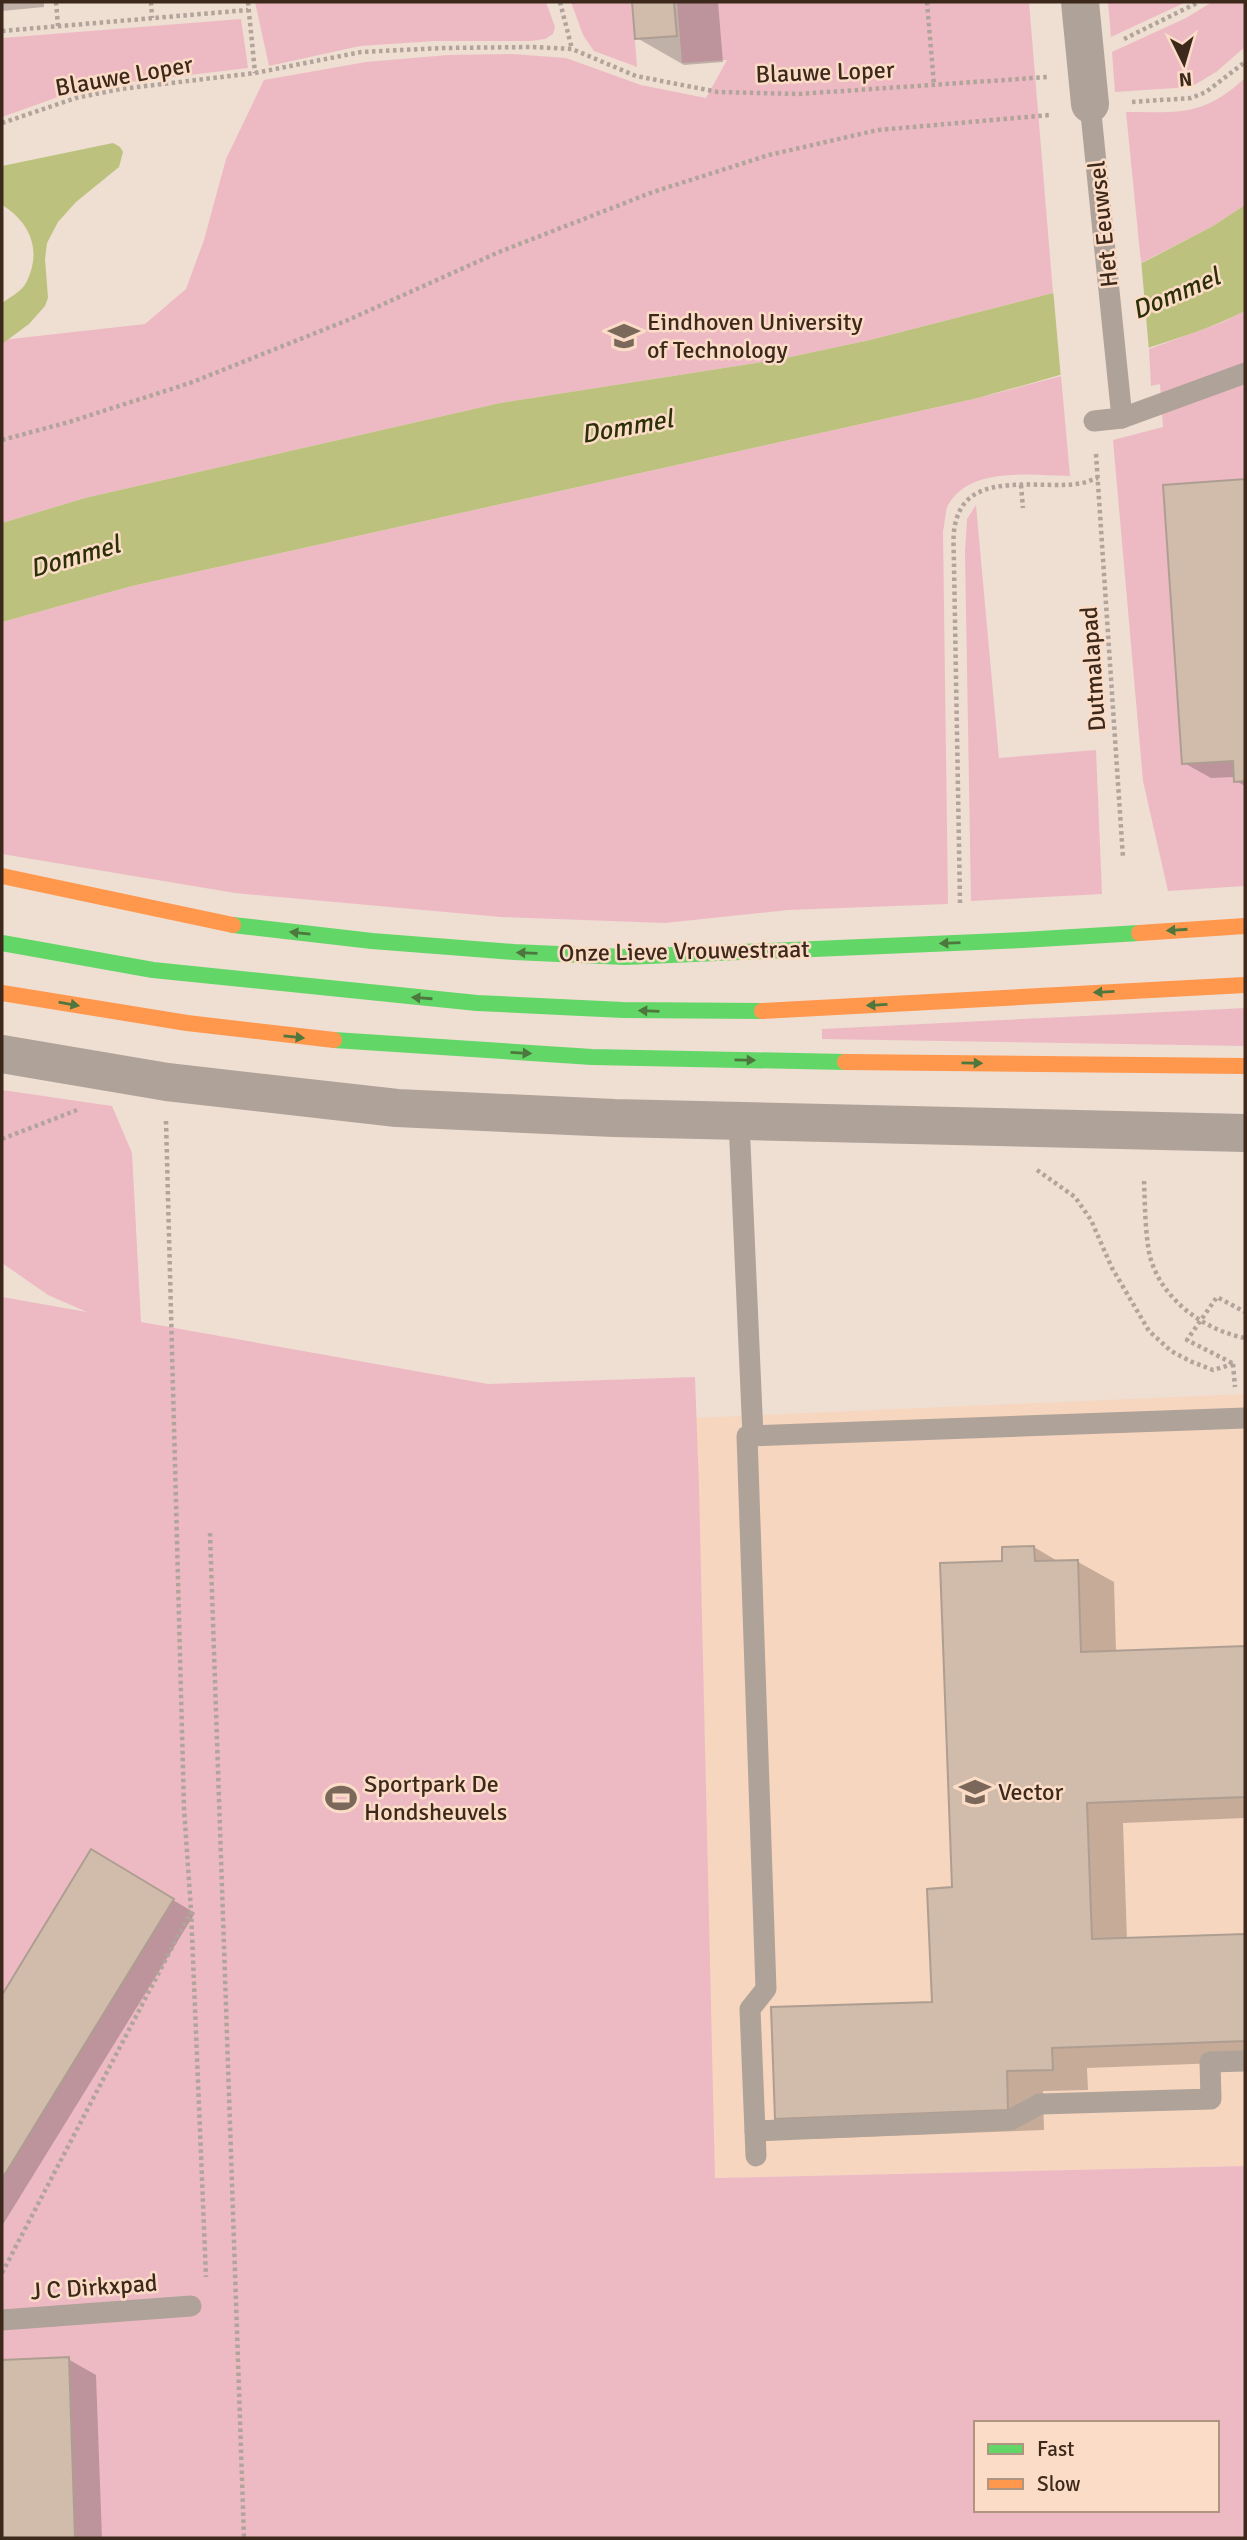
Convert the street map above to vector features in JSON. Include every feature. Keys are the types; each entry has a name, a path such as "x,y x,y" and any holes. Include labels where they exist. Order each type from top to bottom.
{"main road":[{"name":"Onze Lieve Vrouwestraat","path":"2,876 229,925 372,941 625,957 960,943 1245,926"},
{"path":"2,943 153,970 225,979 438,1000 623,1010 759,1011 1245,985"},
{"path":"2,993 143,1017 283,1035 449,1049 676,1060 1245,1066"}],"street":[{"name":"Het Eeuwsel","path":"1080,2 1087,78"},
{"path":"2,1054 167,1082 397,1108 739,1121 1245,1133"}],"lane":[{"name":"Het Eeuwsel","path":"1087,78 1122,418"},
{"path":"1094,421 1122,418 1245,373"},
{"path":"739,1121 753,1436"},
{"path":"756,2156 750,2009 766,1989 747,1436 1245,1418"},
{"path":"755,2131 1010,2120 1040,2104 1211,2099 1210,2062 1245,2061"},
{"name":"J C Dirkxpad","path":"2,2320 191,2306"}],"path":[{"path":"56,2 58,26"},
{"path":"151,2 152,18"},
{"path":"248,2 255,73"},
{"path":"561,2 572,49"},
{"path":"927,2 934,85"},
{"path":"1087,78 1199,2"},
{"name":"Blauwe Loper","path":"2,31 248,10"},
{"name":"Blauwe Loper","path":"2,122 76,98 110,92 255,73 361,52 443,48 572,49 636,76 718,92 799,94 1087,78"},
{"path":"1087,78 1191,98 1206,92 1245,62"},
{"path":"2,440 69,422 190,383 348,320 512,247 653,192 769,155 878,130 1051,115"},
{"name":"Dutmalapad","path":"1021,485 1082,483 1098,478 1123,858"},
{"path":"960,943 954,565 956,521 964,502 983,489 1021,485 1023,509"},
{"path":"167,1082 165,1112 184,1808 191,1910 207,2298 191,2306"},
{"path":"1029,1165 1075,1197 1091,1220 1112,1268 1149,1331 1171,1351 1213,1370 1233,1364 1187,1340 1217,1297 1245,1312"},
{"path":"1144,1181 1150,1254 1160,1278 1187,1311 1200,1321 1214,1330 1245,1338"},
{"path":"210,1533 244,2538"},
{"path":"2,2273 191,1910"}],"shaded area":[{"path":"255,2 546,2 555,27 553,34 545,39 435,41 360,46 269,66"},
{"path":"571,2 632,2 637,67 594,51 583,35"},
{"path":"677,2 1029,2 1053,293 870,340 776,360 500,403 85,498 2,523 2,340 145,324 186,289 204,240 226,159 264,80 366,62 448,55 512,54 566,58 641,85 706,98 727,60 682,63"},
{"path":"1108,2 1186,2 1111,37"},
{"path":"1212,2 1245,2 1245,47 1216,72 1191,87 1115,92 1112,52 1186,18"},
{"path":"241,19 248,68 123,83 58,97 2,117 2,38"},
{"path":"1245,78 1245,205 1213,226 1141,263 1126,112 1190,110 1216,100"},
{"path":"1245,311 1245,886 1168,891 1143,781 1113,440 1163,427 1160,384 1151,386 1149,349 1223,322"},
{"path":"1061,376 1070,476 1021,475 987,478 958,492 946,511 943,531 948,904 788,910 665,923 501,917 235,893 2,854 2,622 132,586 978,398"},
{"path":"976,505 999,758 1096,750 1102,894 971,901 965,552 967,519"},
{"path":"1245,1008 1245,1046 822,1039 822,1029"},
{"name":"Sportpark De Hondsheuvels","path":"2,1090 112,1106 132,1153 141,1322 488,1384 695,1377 715,2178 1245,2166 1245,2538 2,2538 2,1297 87,1312 48,1295 2,1263"},
{"name":"Vector","path":"1245,1394 1245,2166 715,2178 693,1418"}],"water":[{"path":"113,143 123,152 119,167 76,202 58,222 47,243 45,259 48,298 45,306 29,324 2,344 2,303 25,285 31,270 33,248 26,228 2,205 2,166"},
{"name":"Dommel","path":"1245,205 1245,311 1180,338 978,398 132,586 2,622 2,523 85,498 500,403 776,360 870,340 1053,293 1144,262 1213,226"}],"pier":[{"path":"1141,259 1149,351 1061,379 1053,289"}],"building":[{"path":"632,2 674,2 677,36 635,39"},
{"path":"1245,479 1245,781 1234,782 1233,761 1182,764 1163,485"},
{"path":"1034,1546 1035,1561 1078,1560 1081,1652 1245,1646 1245,1797 1087,1803 1092,1939 1245,1934 1245,2041 1052,2048 1053,2070 1007,2071 1008,2110 775,2119 771,2007 932,2002 927,1889 952,1887 940,1563 1002,1561 1002,1547"},
{"path":"91,1849 174,1899 2,2179 2,1995"},
{"path":"69,2357 75,2538 2,2538 2,2360"}],"traffic: fast":[{"path":"233,925 372,941 625,957 1139,933"},
{"path":"2,943 153,970 477,1003 623,1010 762,1011"},
{"path":"334,1040 592,1057 845,1062"}],"traffic: slow":[{"path":"2,876 233,925"},
{"path":"1139,933 1245,926"},
{"path":"762,1011 1245,985"},
{"path":"2,993 187,1023 334,1040"},
{"path":"845,1062 1245,1066"}],"place":[{"name":"Eindhoven University of Technology","path":"624,336"},
{"name":"Vector","path":"975,1792"},
{"name":"Sportpark De Hondsheuvels","path":"341,1798"}]}
